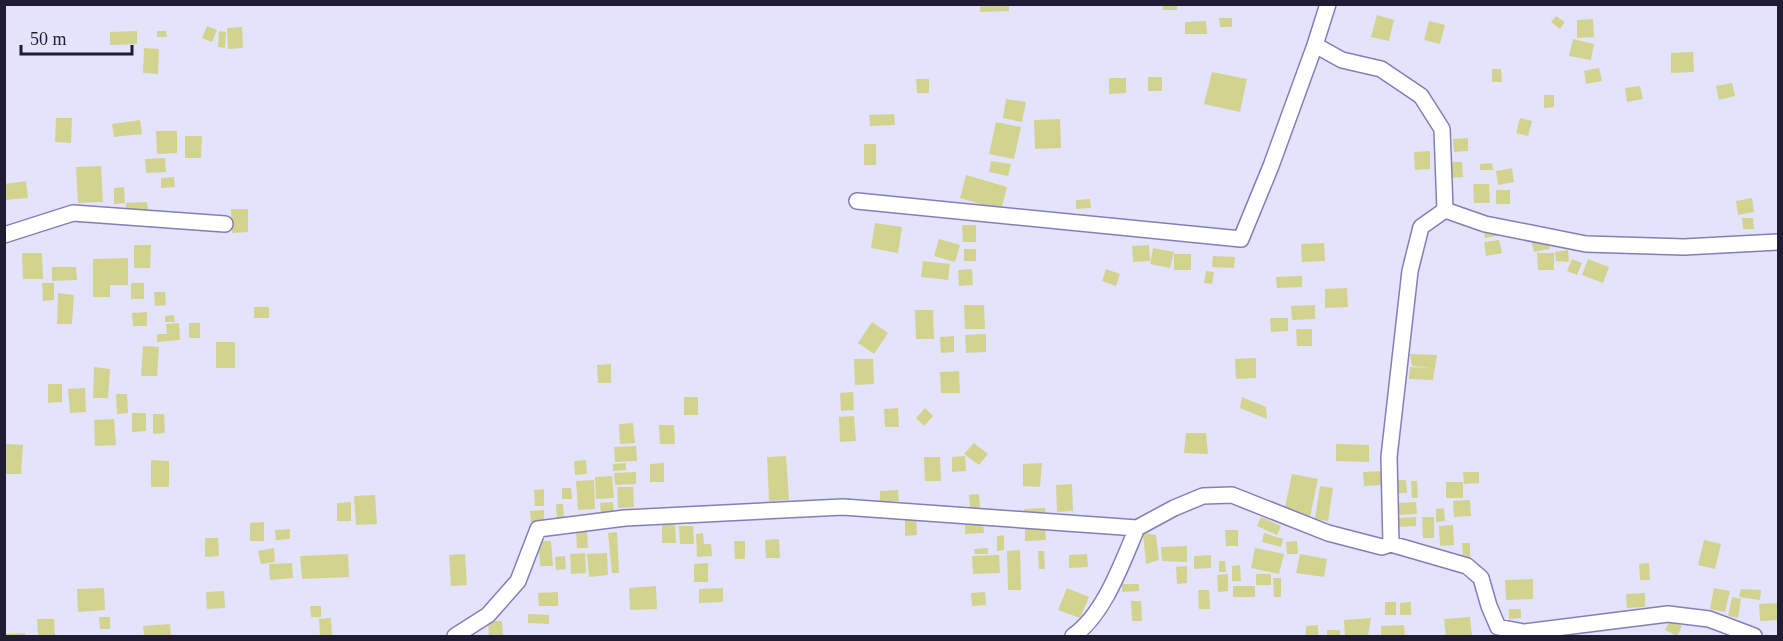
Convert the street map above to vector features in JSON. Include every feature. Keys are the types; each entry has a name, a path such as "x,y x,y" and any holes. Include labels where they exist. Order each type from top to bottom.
{"street":[{"path":"857,201 1241,239 1271,166 1328,4"},
{"path":"1315,45 1342,60 1381,69 1421,96 1442,129 1444,210"},
{"path":"1444,210 1485,224 1586,244 1684,247 1779,242"},
{"path":"1391,544 1389,457 1410,271 1421,227 1444,210"},
{"path":"4,236 73,213 225,224"},
{"path":"455,636 488,615 518,581 538,529 625,518 843,507 1137,528 1174,508 1203,496 1232,495 1328,533 1382,547 1391,544 1467,566 1481,578 1498,627 1524,632 1668,614 1709,619 1754,636"},
{"path":"1073,636 1082,630 1112,588 1137,528"}],"building":[{"path":"980,4 1009,4 1009,11 980,12"},
{"path":"1163,4 1177,4 1177,10 1163,10"},
{"path":"1377,15 1394,20 1389,41 1371,37"},
{"path":"1556,16 1565,22 1560,29 1551,22"},
{"path":"1219,18 1232,18 1232,27 1220,27"},
{"path":"1593,19 1594,37 1577,38 1577,20"},
{"path":"1206,21 1207,34 1185,34 1185,22"},
{"path":"1429,21 1445,25 1440,44 1424,40"},
{"path":"207,26 217,30 212,42 202,38"},
{"path":"242,27 243,48 228,49 227,28"},
{"path":"137,31 137,44 110,45 110,32"},
{"path":"157,31 166,31 167,37 157,37"},
{"path":"219,31 226,32 225,48 218,47"},
{"path":"1573,39 1594,44 1591,60 1569,56"},
{"path":"144,48 159,49 158,74 143,73"},
{"path":"1693,52 1694,72 1671,73 1671,53"},
{"path":"1599,68 1602,81 1586,84 1584,71"},
{"path":"1492,69 1501,69 1502,82 1492,82"},
{"path":"1212,72 1247,79 1240,112 1204,104"},
{"path":"1148,77 1162,77 1162,91 1148,91"},
{"path":"1109,78 1126,78 1126,93 1109,94"},
{"path":"916,79 929,79 929,93 917,93"},
{"path":"1732,83 1735,96 1719,100 1716,86"},
{"path":"1640,86 1643,99 1627,102 1625,88"},
{"path":"1544,95 1554,95 1554,107 1544,108"},
{"path":"1006,99 1026,102 1022,122 1003,118"},
{"path":"894,114 895,125 870,126 869,115"},
{"path":"56,118 72,118 71,143 55,142"},
{"path":"1520,118 1532,121 1528,136 1516,133"},
{"path":"1060,119 1061,148 1035,149 1034,120"},
{"path":"140,120 142,134 114,137 112,124"},
{"path":"996,122 1021,127 1014,159 989,154"},
{"path":"156,131 177,131 177,153 157,154"},
{"path":"185,136 202,136 201,158 185,158"},
{"path":"1468,138 1468,151 1454,152 1453,139"},
{"path":"864,144 876,144 876,165 864,165"},
{"path":"1430,151 1430,169 1415,170 1414,152"},
{"path":"165,158 166,172 146,173 145,159"},
{"path":"991,161 1011,164 1008,176 989,172"},
{"path":"1451,162 1462,162 1463,177 1451,178"},
{"path":"1492,163 1493,170 1480,170 1480,164"},
{"path":"101,166 103,202 78,203 76,167"},
{"path":"1512,168 1514,182 1498,185 1496,171"},
{"path":"966,175 1007,187 1001,210 960,198"},
{"path":"174,177 175,187 161,188 161,178"},
{"path":"26,181 28,198 4,200 4,184"},
{"path":"1473,184 1489,184 1490,203 1474,203"},
{"path":"124,187 125,203 114,204 114,188"},
{"path":"1496,190 1510,190 1510,204 1496,204"},
{"path":"1752,198 1754,212 1738,215 1736,201"},
{"path":"1090,199 1091,208 1076,209 1076,200"},
{"path":"147,202 148,210 126,212 126,203"},
{"path":"231,209 248,209 248,232 232,233"},
{"path":"1742,218 1753,218 1754,229 1743,229"},
{"path":"1498,222 1500,235 1485,238 1482,225"},
{"path":"875,223 902,227 898,253 871,248"},
{"path":"962,225 976,225 976,242 963,242"},
{"path":"1547,236 1550,249 1534,252 1531,239"},
{"path":"939,239 960,245 955,262 934,256"},
{"path":"1499,240 1502,253 1486,256 1484,242"},
{"path":"1324,243 1325,261 1302,262 1301,244"},
{"path":"134,245 151,245 150,268 134,268"},
{"path":"1149,245 1150,261 1133,262 1132,246"},
{"path":"1153,248 1174,252 1170,268 1150,264"},
{"path":"964,249 976,249 976,261 964,261"},
{"path":"1568,250 1569,262 1556,261 1555,252"},
{"path":"22,253 42,253 43,279 23,279"},
{"path":"1537,253 1554,253 1554,270 1538,270"},
{"path":"1174,254 1191,254 1191,270 1174,270"},
{"path":"1213,256 1235,257 1234,268 1212,267"},
{"path":"128,258 128,285 110,285 110,297 93,297 93,259"},
{"path":"1572,259 1582,263 1577,275 1567,271"},
{"path":"1588,259 1609,267 1603,283 1582,275"},
{"path":"923,261 950,264 948,280 921,277"},
{"path":"52,267 76,267 77,280 52,281"},
{"path":"972,269 973,285 959,286 958,270"},
{"path":"1106,269 1120,274 1116,286 1102,281"},
{"path":"1206,271 1214,272 1212,284 1204,283"},
{"path":"1302,276 1302,287 1277,288 1276,277"},
{"path":"42,283 54,283 54,300 43,301"},
{"path":"131,283 144,283 144,299 131,299"},
{"path":"1347,288 1348,307 1325,308 1325,289"},
{"path":"154,292 165,292 166,305 155,306"},
{"path":"58,293 74,295 72,324 57,324"},
{"path":"964,305 984,305 985,329 965,329"},
{"path":"1315,305 1315,319 1292,320 1291,306"},
{"path":"254,307 269,307 269,318 254,318"},
{"path":"915,310 933,310 934,339 916,339"},
{"path":"147,312 147,326 133,326 132,313"},
{"path":"174,315 175,322 165,322 165,316"},
{"path":"1270,318 1288,318 1288,331 1271,332"},
{"path":"872,322 888,333 874,354 858,343"},
{"path":"179,323 180,340 157,342 157,334 167,334 166,324"},
{"path":"189,323 200,323 200,338 189,338"},
{"path":"1296,329 1312,329 1312,346 1297,346"},
{"path":"986,334 986,352 966,353 965,335"},
{"path":"954,336 954,352 941,353 940,337"},
{"path":"216,342 235,342 235,368 216,368"},
{"path":"143,346 159,347 157,376 141,376"},
{"path":"1410,354 1437,355 1433,380 1409,379 1410,367 1432,368 1412,366"},
{"path":"1256,358 1256,378 1236,379 1235,359"},
{"path":"854,359 873,359 874,384 855,385"},
{"path":"611,364 611,383 598,383 597,365"},
{"path":"94,367 110,369 108,398 93,398"},
{"path":"959,371 960,393 941,393 940,372"},
{"path":"48,384 62,384 62,402 48,403"},
{"path":"85,388 86,412 70,413 68,389"},
{"path":"853,392 854,410 841,411 840,393"},
{"path":"116,394 127,394 128,413 117,414"},
{"path":"684,397 698,397 698,415 684,415"},
{"path":"1242,397 1266,407 1267,419 1240,408"},
{"path":"898,408 899,427 885,427 884,409"},
{"path":"925,408 933,416 924,426 916,418"},
{"path":"132,413 146,413 146,431 132,432"},
{"path":"153,414 164,414 165,433 153,434"},
{"path":"854,416 856,441 840,442 839,417"},
{"path":"114,419 116,445 95,446 94,420"},
{"path":"633,423 635,443 620,444 619,424"},
{"path":"659,425 674,425 675,444 660,444"},
{"path":"1186,433 1206,433 1208,454 1184,453"},
{"path":"974,443 988,454 979,465 964,454"},
{"path":"6,444 23,445 21,474 5,474"},
{"path":"1336,444 1369,445 1369,462 1336,461"},
{"path":"636,446 637,461 615,462 614,447"},
{"path":"786,456 789,500 769,501 767,457"},
{"path":"965,456 966,471 952,472 952,457"},
{"path":"924,457 940,457 941,481 925,481"},
{"path":"151,460 169,461 169,487 151,487"},
{"path":"586,460 587,474 575,475 574,461"},
{"path":"626,463 626,470 613,471 613,464"},
{"path":"664,463 664,482 650,482 650,464"},
{"path":"1042,463 1040,487 1023,486 1023,464"},
{"path":"1383,471 1383,485 1364,486 1363,472"},
{"path":"636,472 636,484 615,485 614,473"},
{"path":"1463,472 1479,472 1479,483 1464,484"},
{"path":"1292,474 1318,479 1310,517 1284,512"},
{"path":"612,476 614,498 596,499 595,477"},
{"path":"594,480 595,509 578,510 576,481"},
{"path":"1397,480 1406,480 1407,493 1398,493"},
{"path":"1411,481 1417,481 1418,498 1412,498"},
{"path":"1446,482 1463,482 1463,498 1446,498"},
{"path":"1072,484 1073,511 1057,512 1056,485"},
{"path":"1320,486 1333,488 1328,521 1315,519"},
{"path":"617,487 633,487 634,507 618,508"},
{"path":"562,488 571,488 572,499 562,499"},
{"path":"544,489 544,506 535,506 534,490"},
{"path":"898,490 899,501 880,502 880,491"},
{"path":"979,494 980,509 970,509 969,495"},
{"path":"375,495 377,524 356,525 354,496"},
{"path":"1470,500 1471,516 1454,517 1453,501"},
{"path":"351,502 351,521 337,521 337,503"},
{"path":"613,502 614,514 601,515 600,503"},
{"path":"1416,502 1417,514 1399,515 1399,503"},
{"path":"556,504 563,504 564,519 557,520"},
{"path":"1045,508 1046,516 1025,516 1024,509"},
{"path":"1444,508 1445,521 1436,522 1436,509"},
{"path":"544,510 544,521 531,522 530,511"},
{"path":"905,517 916,517 917,535 905,536"},
{"path":"1261,517 1281,526 1277,535 1257,526"},
{"path":"1416,517 1416,526 1398,527 1397,518"},
{"path":"1422,517 1434,517 1434,538 1423,538"},
{"path":"264,522 264,541 250,541 250,523"},
{"path":"965,522 983,522 984,533 965,534"},
{"path":"675,524 676,543 662,543 662,525"},
{"path":"1045,525 1046,540 1025,541 1025,526"},
{"path":"1453,525 1454,545 1440,546 1439,526"},
{"path":"679,526 693,526 694,544 680,544"},
{"path":"290,529 290,539 276,540 275,530"},
{"path":"587,529 588,548 577,548 576,530"},
{"path":"1225,530 1238,530 1238,546 1226,546"},
{"path":"617,532 619,573 612,573 608,533"},
{"path":"703,533 704,544 711,544 712,556 697,557 696,534"},
{"path":"1143,533 1156,535 1159,560 1146,564"},
{"path":"1264,533 1283,539 1281,547 1262,542"},
{"path":"1004,535 1004,550 997,551 997,536"},
{"path":"205,538 218,538 219,556 205,557"},
{"path":"779,539 780,558 766,558 765,540"},
{"path":"1704,540 1721,544 1715,569 1698,565"},
{"path":"539,541 551,541 553,566 540,566"},
{"path":"734,541 745,541 745,559 735,559"},
{"path":"1297,541 1298,554 1287,554 1286,542"},
{"path":"1462,543 1470,543 1470,559 1463,559"},
{"path":"1187,546 1187,562 1162,561 1161,547"},
{"path":"274,548 275,562 261,564 258,551"},
{"path":"988,548 988,554 975,554 974,549"},
{"path":"1255,548 1284,554 1279,574 1251,568"},
{"path":"1020,550 1021,590 1008,590 1007,551"},
{"path":"1038,551 1044,551 1045,569 1039,569"},
{"path":"585,553 586,573 571,574 570,554"},
{"path":"607,553 608,575 589,577 587,554"},
{"path":"348,554 349,577 302,579 300,556"},
{"path":"465,554 467,585 451,586 449,555"},
{"path":"1087,554 1088,567 1069,568 1069,555"},
{"path":"1300,554 1327,559 1324,577 1296,573"},
{"path":"999,555 1000,573 973,574 972,556"},
{"path":"1211,555 1211,568 1194,569 1194,556"},
{"path":"565,556 566,569 556,570 555,557"},
{"path":"1219,561 1225,561 1226,572 1219,572"},
{"path":"292,563 293,578 270,580 269,564"},
{"path":"708,563 708,582 694,582 694,564"},
{"path":"1649,563 1650,580 1640,580 1639,564"},
{"path":"1240,565 1241,581 1232,581 1232,566"},
{"path":"1187,566 1187,583 1177,584 1176,567"},
{"path":"1228,574 1228,591 1218,592 1217,575"},
{"path":"1256,574 1271,574 1271,585 1256,585"},
{"path":"1273,578 1281,578 1281,597 1274,597"},
{"path":"1533,579 1533,599 1506,600 1505,580"},
{"path":"1122,584 1139,584 1139,591 1122,592"},
{"path":"656,586 657,609 630,610 629,588"},
{"path":"1233,586 1255,586 1255,597 1233,597"},
{"path":"104,588 105,610 78,612 77,589"},
{"path":"723,588 723,602 699,603 699,589"},
{"path":"1067,588 1089,597 1080,618 1058,610"},
{"path":"1714,588 1730,591 1725,612 1710,609"},
{"path":"1741,589 1761,590 1760,600 1739,597"},
{"path":"1198,590 1209,590 1210,609 1199,609"},
{"path":"224,591 225,608 207,609 206,592"},
{"path":"558,592 558,606 539,606 538,593"},
{"path":"985,592 986,605 972,606 971,593"},
{"path":"1645,593 1645,607 1627,608 1626,594"},
{"path":"1732,597 1741,599 1738,618 1728,616"},
{"path":"1131,601 1141,601 1142,621 1132,621"},
{"path":"1385,602 1396,602 1396,615 1385,615"},
{"path":"1411,602 1411,615 1400,615 1400,603"},
{"path":"1778,603 1778,620 1760,621 1759,604"},
{"path":"310,606 321,606 321,617 311,617"},
{"path":"1509,609 1521,609 1521,618 1509,619"},
{"path":"528,614 549,615 549,624 528,623"},
{"path":"99,617 110,617 110,629 100,629"},
{"path":"1470,617 1472,635 1446,636 1444,619"},
{"path":"331,618 332,636 320,636 319,619"},
{"path":"1371,618 1368,636 1345,636 1344,620"},
{"path":"37,619 54,619 55,636 38,636"},
{"path":"1670,620 1682,626 1677,636 1665,630"},
{"path":"488,621 502,621 503,636 489,636"},
{"path":"170,624 171,636 144,636 143,626"},
{"path":"1318,625 1318,636 1306,636 1306,626"},
{"path":"1404,625 1405,636 1381,636 1381,626"},
{"path":"1327,630 1340,630 1340,636 1327,636"},
{"path":"25,633 25,636 4,636 4,634"}]}
